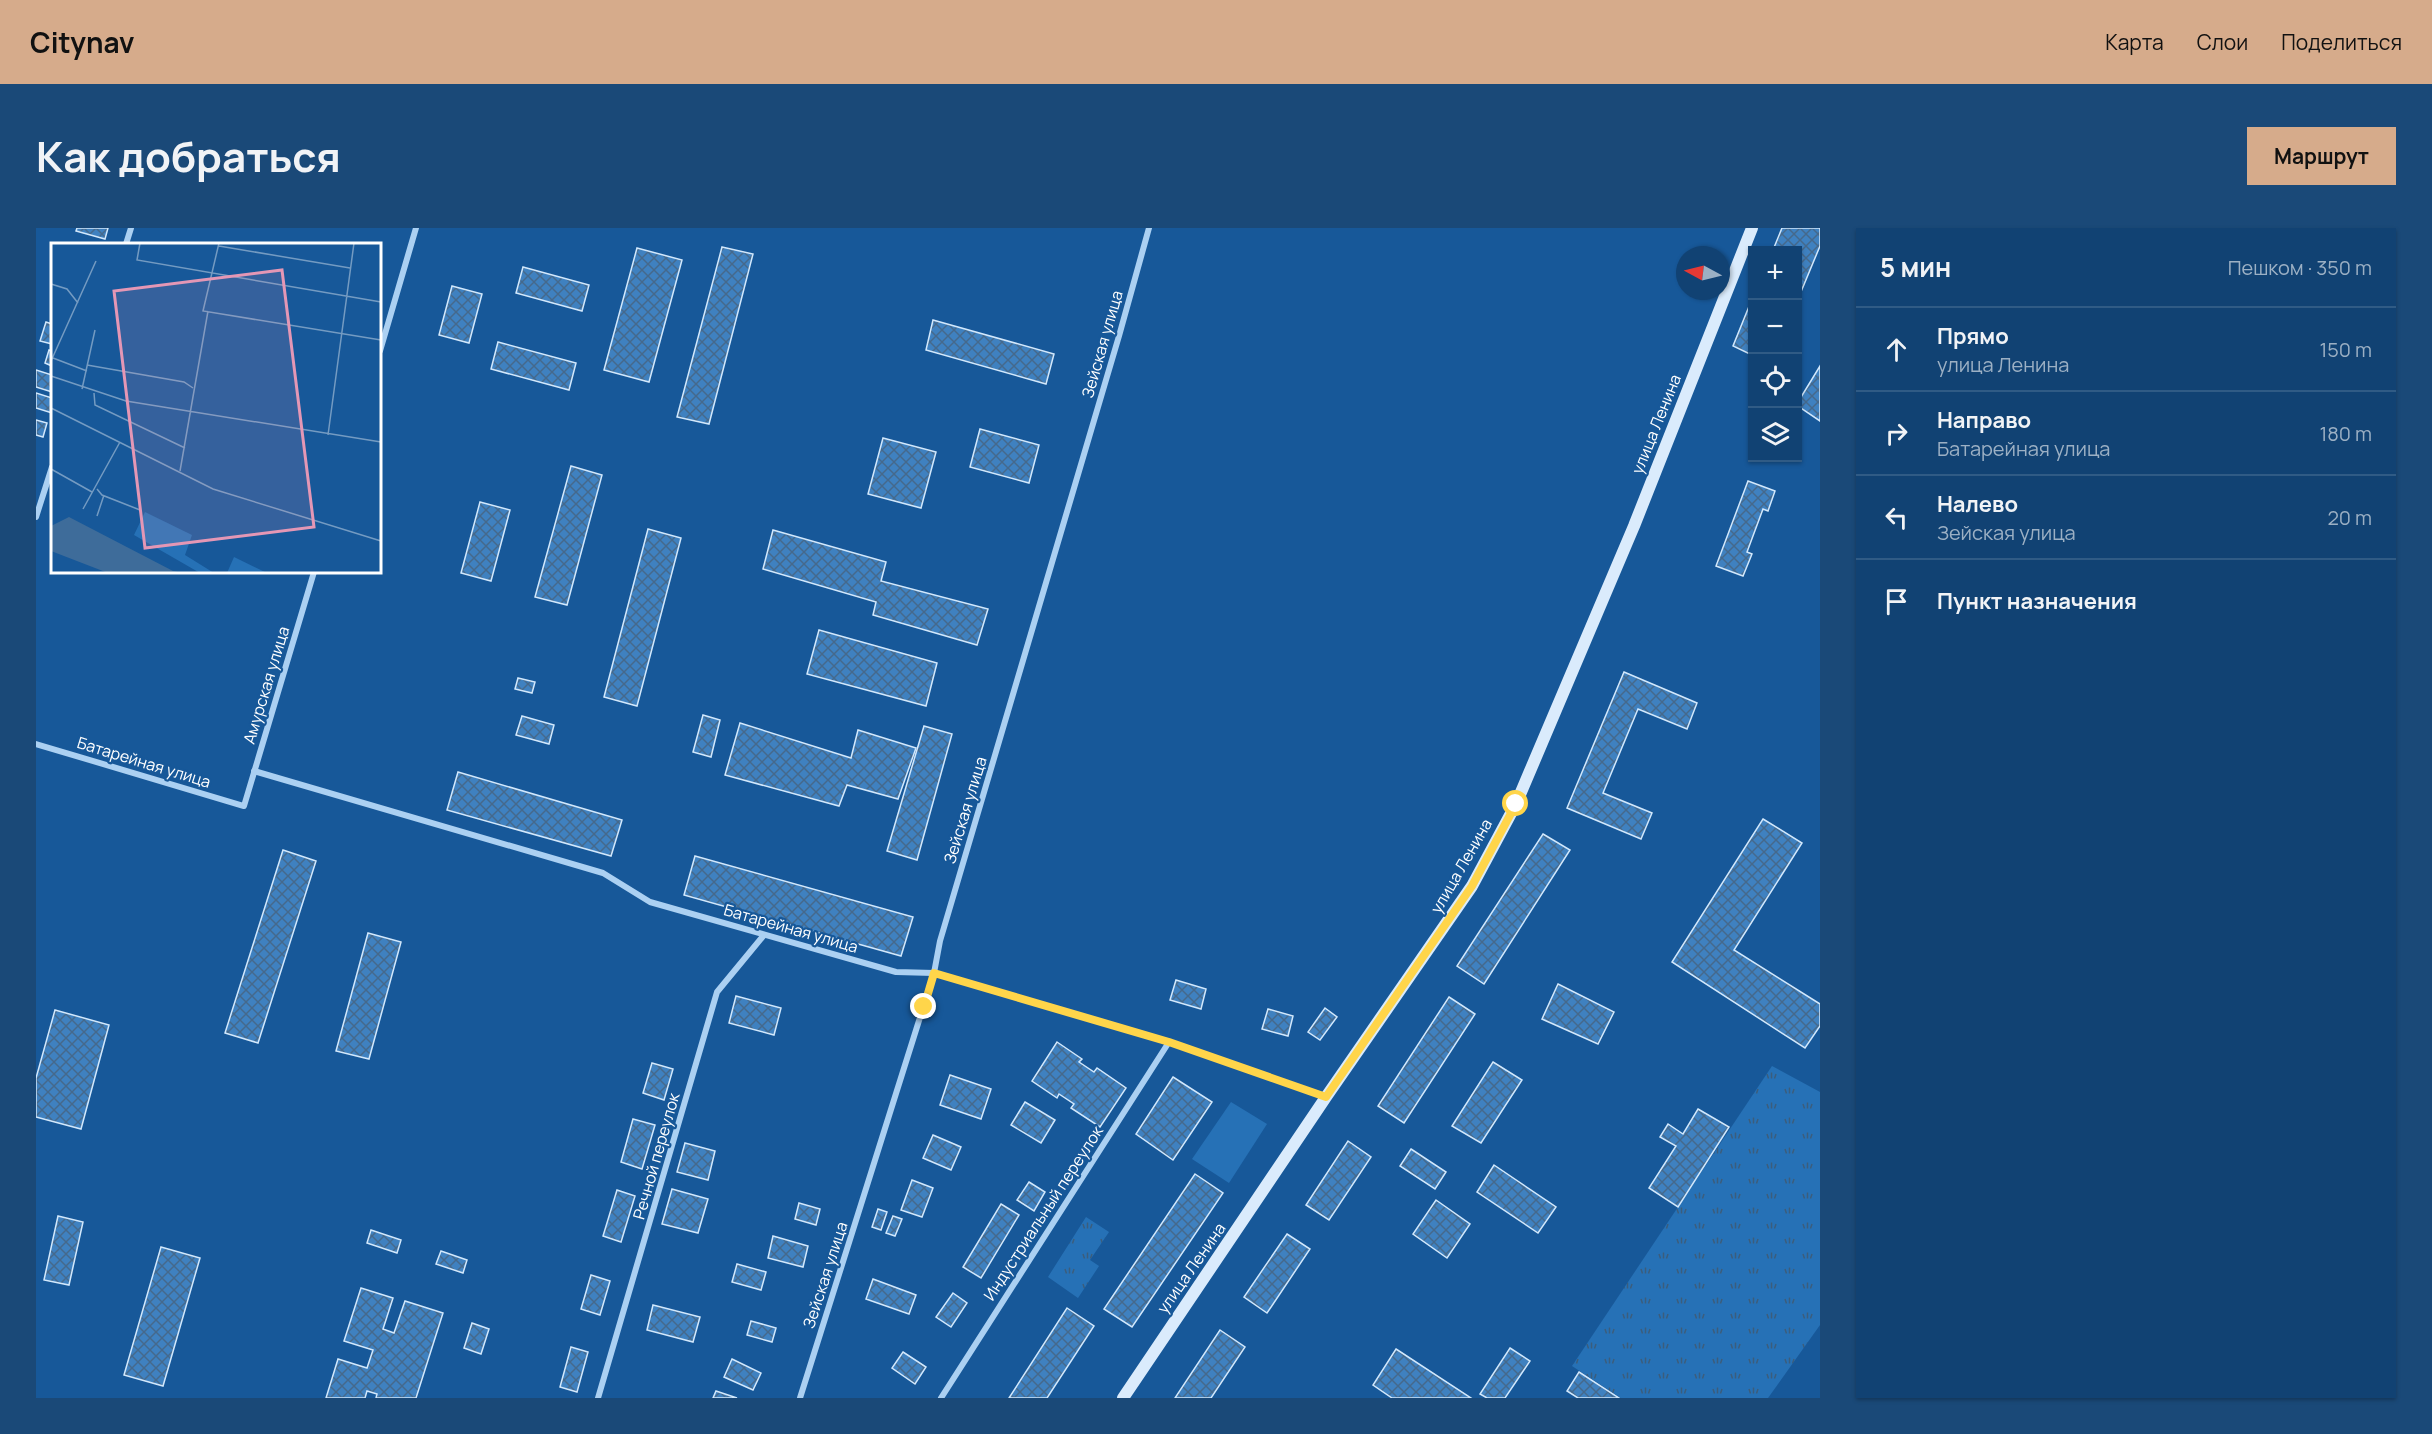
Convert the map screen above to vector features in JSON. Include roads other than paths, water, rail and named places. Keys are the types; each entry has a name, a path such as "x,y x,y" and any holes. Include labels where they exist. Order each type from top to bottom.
{"main road":[{"name":"улица Ленина","path":"1123,1398 1472,886 1516,804 1634,526 1752,228"}],"street":[{"path":"126,243 131,228"},
{"path":"381,348 416,228"},
{"name":"Зейская улица","path":"800,1398 934,973 940,941 1149,228"},
{"path":"36,517 51,470"},
{"name":"Амурская улица","path":"244,806 314,573"},
{"name":"Батарейная улица","path":"36,744 244,806"},
{"name":"Батарейная улица","path":"254,771 603,873 650,902 896,972 934,973 1169,1042 1326,1097"},
{"name":"Речной переулок","path":"598,1398 717,992 764,934"},
{"name":"Индустриальный переулок","path":"940,1398 1169,1042"}]}
